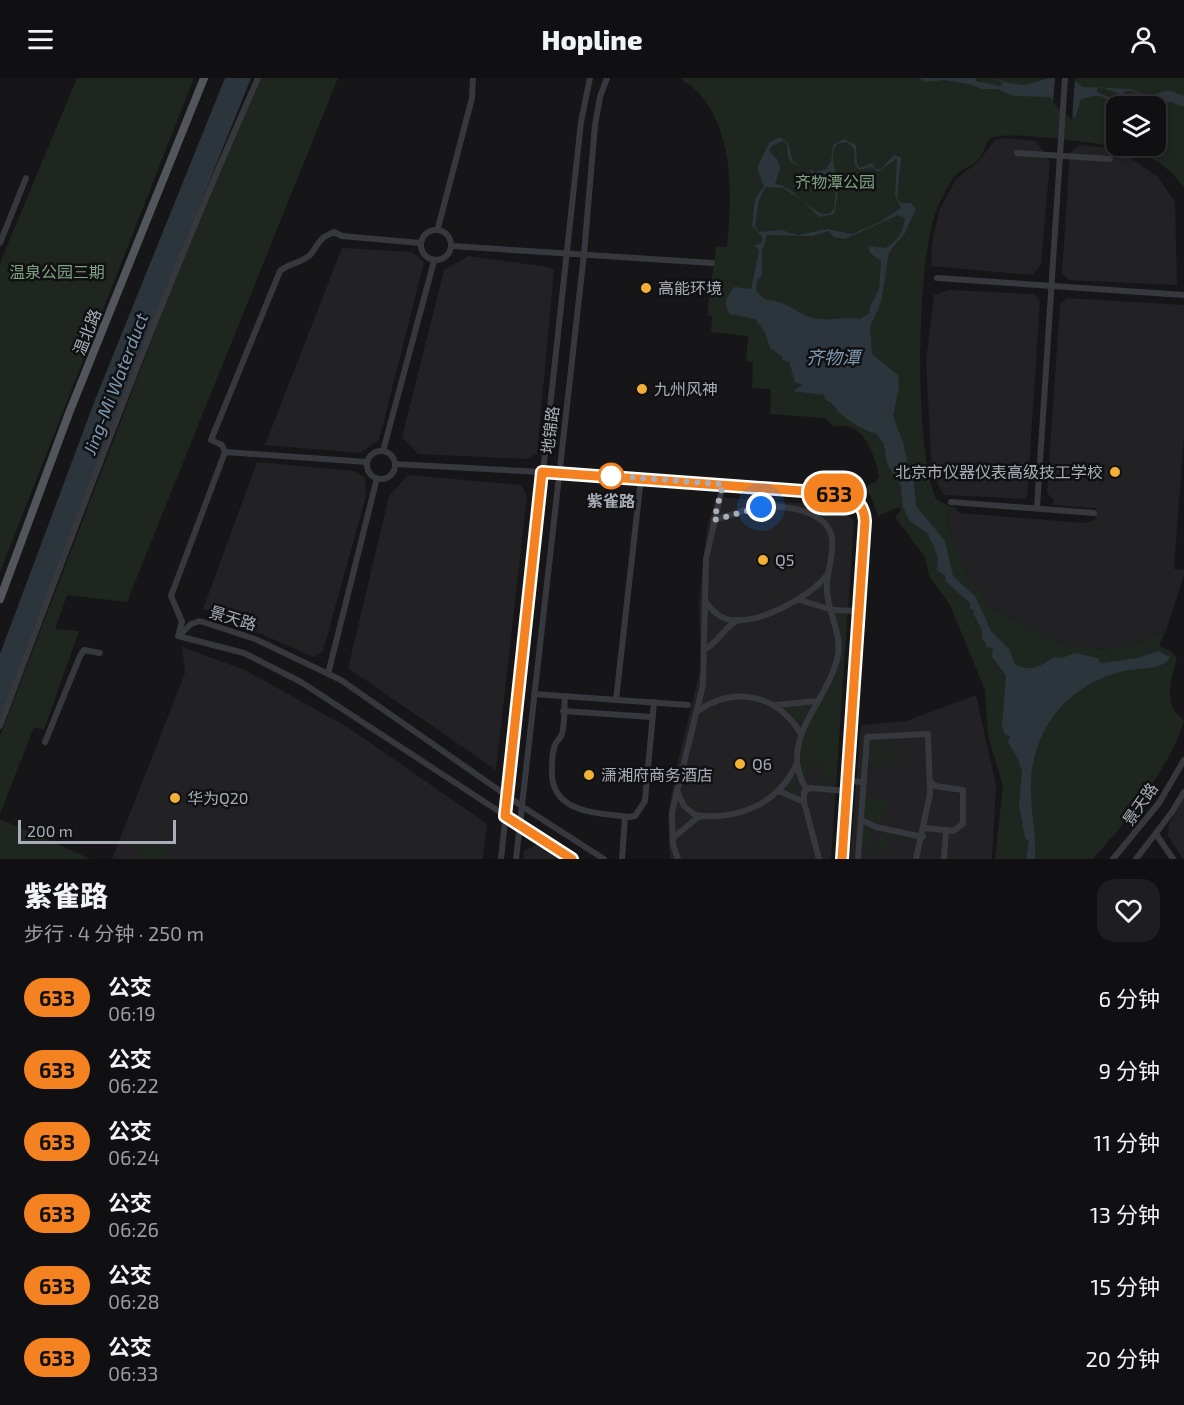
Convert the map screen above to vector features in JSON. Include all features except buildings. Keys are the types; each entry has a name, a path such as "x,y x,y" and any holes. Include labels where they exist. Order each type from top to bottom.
{"main road":[{"name":"温北路","path":"0,597 69,413 204,78"}],"street":[{"path":"0,726 110,433 202,202 258,78"},
{"path":"434,261 422,251 420,243 423,236 438,228 472,98 473,78"},
{"name":"地锦路","path":"501,859 581,123 590,78"},
{"name":"地锦路","path":"516,859 584,254 595,125 600,97 607,78"},
{"path":"1037,508 1065,78"},
{"path":"1017,153 1110,159"},
{"path":"0,243 26,178"},
{"path":"383,451 434,261 449,253 452,246 446,232 438,228"},
{"path":"178,636 182,622 171,596 225,452 222,445 211,440 280,271 287,264 308,257 320,238 334,232 342,236 420,243"},
{"path":"452,246 712,262"},
{"path":"937,278 1184,295"},
{"path":"383,451 392,455 395,464 390,476 377,478 370,474 367,462 375,452 383,451"},
{"path":"225,452 367,462"},
{"path":"395,464 641,478 844,494 860,503 865,521 842,859"},
{"path":"328,674 377,478"},
{"path":"616,700 641,478"},
{"path":"678,859 673,838 672,812 703,685 706,559 723,484"},
{"path":"951,502 1094,513"},
{"path":"714,520 761,507 795,509 820,518 832,535 828,598 832,610 838,654 834,675 817,701 801,734 797,764 798,776 807,790 804,802 819,859"},
{"path":"705,649 712,646 731,624 799,600 819,586 828,574"},
{"path":"799,600 832,610 858,611"},
{"path":"704,601 719,615 735,620 742,619"},
{"name":"景天路","path":"178,636 191,624 200,621 255,639 328,674 523,807 604,859"},
{"name":"景天路","path":"178,636 244,653 301,681 572,859"},
{"path":"45,742 80,656 84,650 100,653"},
{"path":"534,694 688,705"},
{"path":"696,712 718,699 736,695 776,705 817,701"},
{"path":"565,696 562,736 555,746 553,759 552,780 555,790 567,804 578,809 626,817 635,816 645,801 654,702"},
{"path":"776,705 788,715 801,734"},
{"path":"563,711 652,717"},
{"path":"858,859 867,737 928,734 931,782 925,828 916,859"},
{"name":"景天路","path":"1113,859 1159,803 1184,760"},
{"path":"673,838 697,818 748,810 779,791 797,764"},
{"path":"847,781 864,782"},
{"path":"925,828 958,829 963,824 965,793 962,788 939,787 931,782"},
{"path":"807,790 847,791"},
{"path":"677,791 689,810 704,816"},
{"path":"779,791 804,802"},
{"name":"景天路","path":"1136,859 1184,792"},
{"path":"622,859 626,817"},
{"path":"861,820 876,827 923,837"},
{"path":"944,859 946,830"},
{"path":"1156,834 1173,859"}],"shaded area":[{"path":"1007,138 1036,141 1050,162 1041,265 1032,275 931,266 932,244 939,211 956,179 978,162 995,140"},
{"path":"1080,145 1106,148 1106,156 1127,156 1157,176 1175,202 1177,285 1069,280 1062,273 1070,152"},
{"path":"342,248 412,252 424,262 379,440 360,453 265,445"},
{"path":"468,256 549,267 554,270 537,454 526,459 418,454 402,437 444,270"},
{"path":"949,290 1034,294 1040,301 1027,499 944,495 932,475 926,361 934,295"},
{"name":"北京市仪器仪表高级技工学校","path":"1067,298 1184,305 1184,436 1174,569 1184,570 1184,575 1166,631 1126,647 1098,649 1062,643 1035,632 990,606 969,578 948,527 949,506 955,507 960,513 1084,523 1095,520 1096,508 1053,505 1054,500 1047,493 1060,303"},
{"path":"257,462 354,471 365,478 366,496 323,651 314,657 203,609"},
{"path":"408,475 521,485 527,496 496,770 348,668 389,496"},
{"path":"716,497 838,506 854,521 831,859 670,859 668,818 674,778 701,667 699,601 707,528"},
{"path":"182,647 245,670 349,728 487,824 483,859 112,859 185,673"},
{"path":"976,695 996,785 992,859 850,859 861,725 906,721"},
{"path":"1184,798 1183,859 1168,836 1169,824"},
{"path":"538,844 561,859 523,859 524,851"}],"green space":[{"name":"温泉公园三期","path":"77,78 194,78 0,572 0,263"},
{"path":"261,78 338,78 127,602 67,595 55,629 79,631 44,730 34,727 0,814 0,736 212,183"},
{"name":"齐物潭公园","path":"680,78 1184,78 1184,188 1164,166 1146,156 1166,156 1166,96 1106,96 1106,145 1009,135 991,138 980,158 955,176 944,194 929,237 924,272 921,313 921,401 929,475 936,499 949,506 948,527 969,578 990,606 1035,632 1062,643 1098,649 1126,647 1166,631 1159,646 1171,651 1177,658 1170,692 1173,707 1184,720 1179,736 1146,794 1092,859 995,859 1003,786 988,736 985,690 950,605 929,576 925,557 895,517 901,510 899,507 878,516 871,496 865,491 868,485 876,482 879,476 866,440 853,428 834,427 824,418 770,414 771,389 752,388 753,362 746,361 748,336 711,332 712,317 707,315 716,247 727,247 729,171 721,133 714,116 696,90"},
{"path":"835,614 847,615 836,782 821,781 822,765 818,763 807,766 806,779 803,779 800,759 809,721 839,669 841,647"},
{"path":"810,705 802,725 798,726 789,713 789,708"},
{"path":"881,738 884,740 887,765 868,763 869,740"},
{"path":"892,740 895,741 897,773 891,765"},
{"path":"793,776 796,778 797,796 784,788"},
{"path":"869,797 887,800 882,822 878,825 864,819 865,799"},
{"path":"0,819 91,859 0,859"},
{"path":"866,827 876,830 870,849 865,850 862,847 863,829"},
{"path":"888,832 916,839 916,842 890,834 882,855 877,856 874,853 881,835"},
{"path":"141,836 159,845 172,859 139,859"}],"water":[{"name":"Jing-Mi Waterduct","path":"225,78 251,78 108,434 0,722 0,654 95,400"},
{"path":"919,78 976,78 976,81 1000,86 1003,83 995,78 1008,83 1025,85 1050,78 1071,78 1083,87 1098,88 1097,92 1106,96 1106,99 1093,96 1081,99 1075,118 1050,97 1014,96 997,89 982,89 969,84 944,80 925,82"},
{"path":"1103,88 1132,89 1145,96 1131,90 1123,92 1126,96 1122,96"},
{"path":"1168,90 1184,96 1184,107 1166,102 1166,96 1150,96"},
{"name":"齐物潭","path":"780,137 788,143 793,162 816,172 826,169 831,161 833,145 844,139 856,145 857,165 860,168 872,163 876,169 881,169 894,155 901,158 897,199 901,203 911,203 916,209 905,233 889,252 881,302 870,327 872,354 898,375 899,387 893,416 903,442 908,465 913,473 916,506 945,541 953,576 975,596 991,631 1009,649 1015,664 1031,668 1054,657 1062,658 1074,653 1098,658 1101,663 1138,658 1158,651 1170,657 1157,666 1129,670 1087,685 1056,713 1044,731 1036,751 1032,772 1035,859 1026,859 1029,841 1025,838 1019,805 1022,772 1018,759 1008,742 1010,736 1005,735 1002,727 1006,675 992,657 993,648 986,647 982,639 982,630 973,613 974,610 970,609 970,603 945,581 946,577 937,570 938,558 927,533 909,520 903,507 901,486 887,464 884,444 876,433 862,428 842,415 832,403 825,400 824,395 793,391 802,385 795,382 789,362 782,360 783,357 770,348 765,332 755,319 730,314 726,307 728,297 734,287 751,289 759,251 757,247 753,247 762,242 762,236 752,226 755,199 764,186 757,168 769,143","holes":["783,141 787,144 789,160 809,169 816,180 829,172 837,180 834,209 829,214 816,210 789,190 775,184 780,168 777,159 769,151 772,146","847,142 854,149 855,165 859,170 872,167 878,172 897,158 895,196 901,208 880,222 852,234 827,229 798,235 781,230 759,232 755,227 757,211 760,197 766,187 783,188 802,200 819,217 834,214 838,182 833,152 837,144","898,215 905,218 900,235 891,245 886,248 868,246 870,253 881,261 879,289 869,309 870,313 860,319 813,318 784,304 766,300 756,291 757,280 762,276 762,252 767,235 812,236 829,231 834,237 845,239"]}],"pier":[{"path":"1055,78 1075,78 1072,120 1053,103"}],"bus line":[{"name":"633","path":"572,859 505,816 542,472 844,494 860,503 865,521 842,859"}],"place":[{"name":"高能环境","path":"646,288"},
{"name":"九州风神","path":"642,389"},
{"name":"北京市仪器仪表高级技工学校","path":"1115,472"},
{"name":"紫雀路","path":"611,476"},
{"name":"Q5","path":"763,560"},
{"name":"Q6","path":"740,764"},
{"name":"潇湘府商务酒店","path":"589,775"},
{"name":"华为Q20","path":"175,798"}],"route":[{"path":"611,476 723,484 714,520 743,510 761,507"}]}
